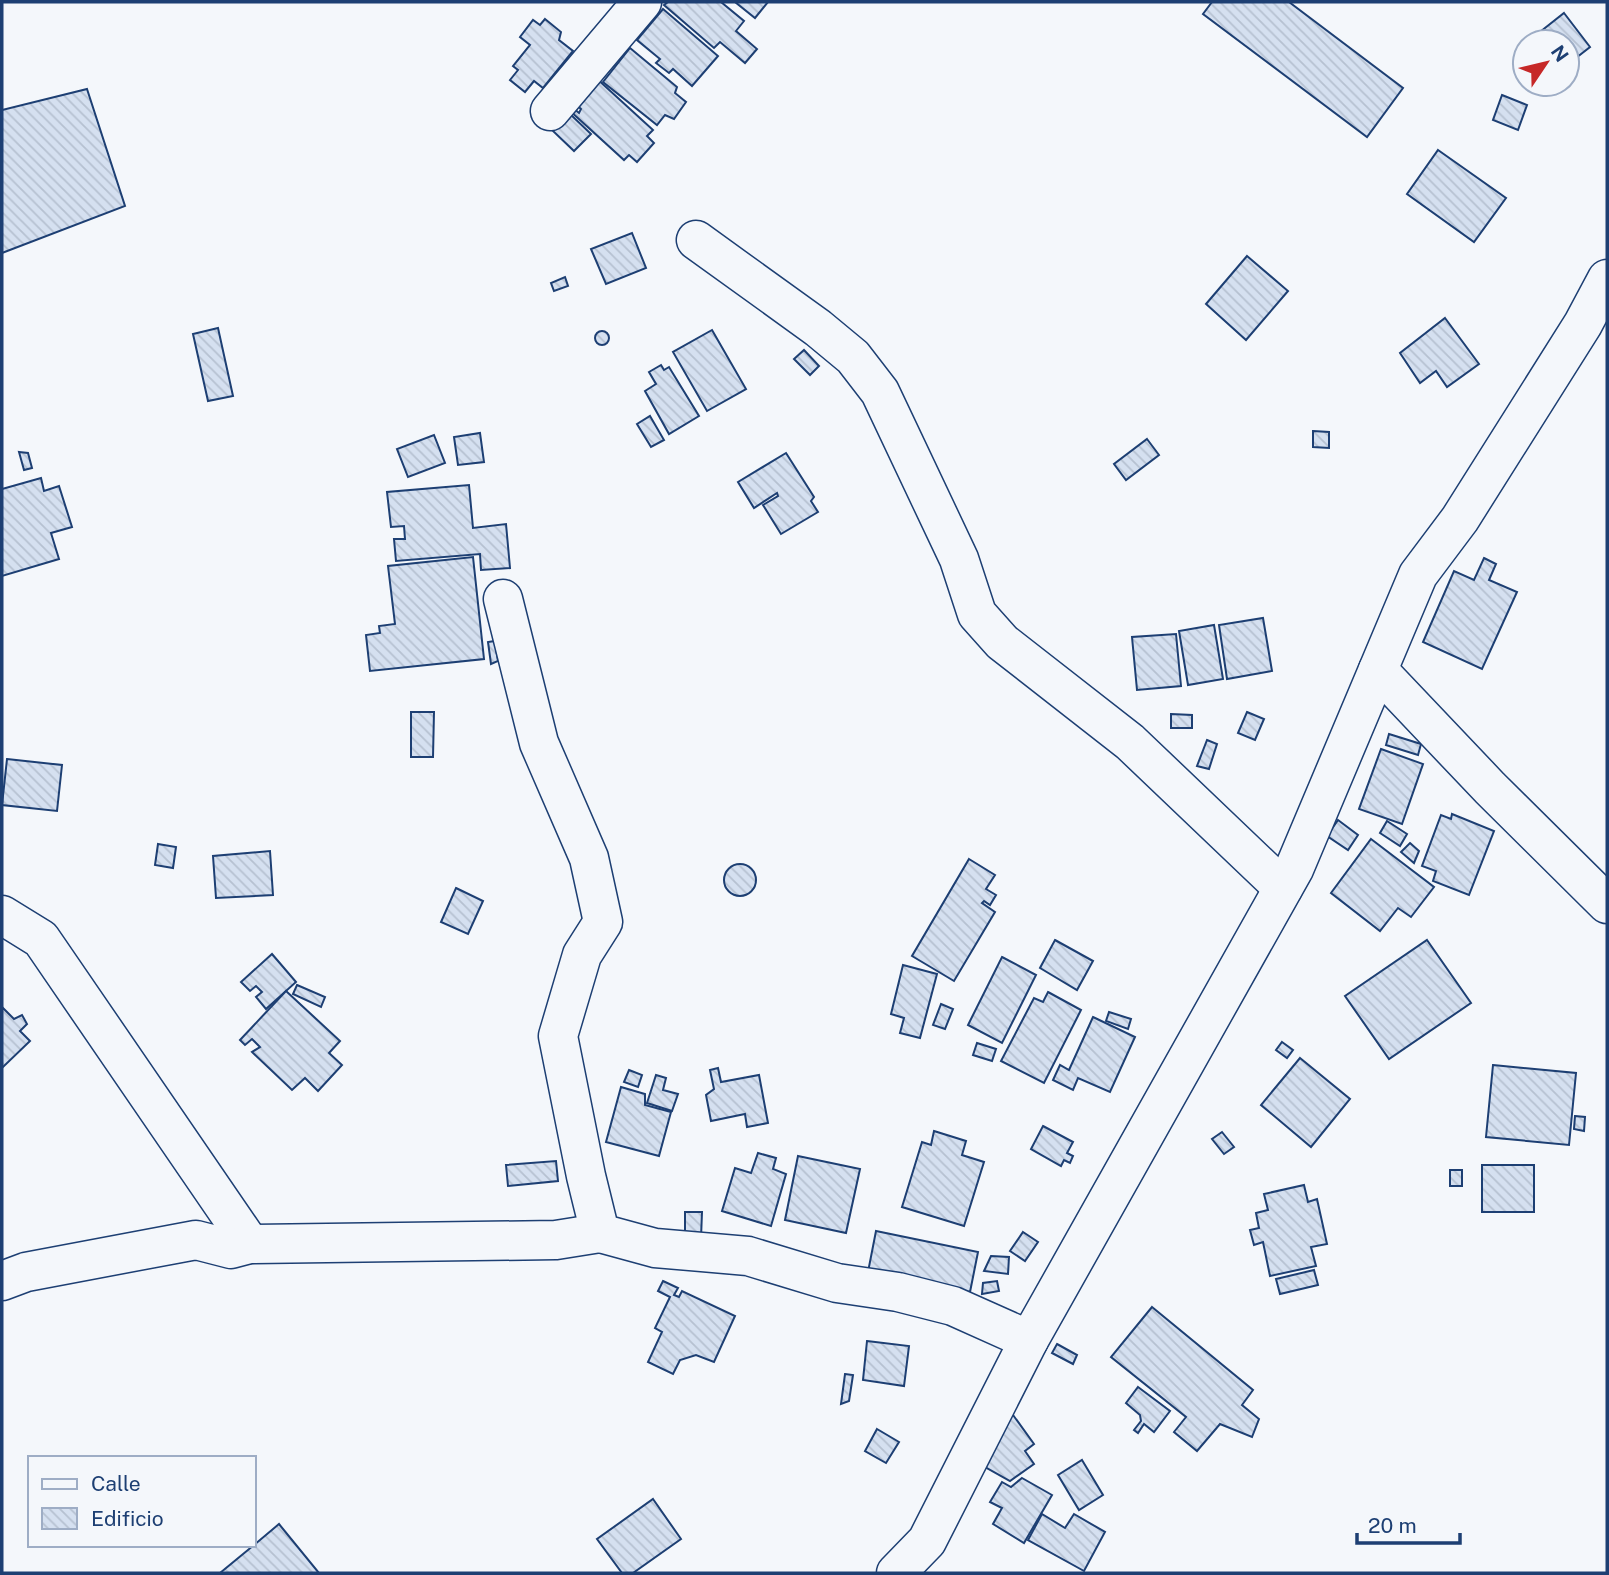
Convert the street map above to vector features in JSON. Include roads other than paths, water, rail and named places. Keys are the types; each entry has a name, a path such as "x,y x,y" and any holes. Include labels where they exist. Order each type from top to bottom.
{"street":[{"path":"550,111 642,2"},
{"path":"696,240 853,357 880,392 959,559 977,614 1002,642 1130,742 1283,888"},
{"path":"896,1573 927,1541 1029,1340 1294,869 1418,575 1460,519 1583,324 1607,279"},
{"path":"503,599 540,743 589,858 603,922 582,955 558,1036 600,1233"},
{"path":"1378,670 1490,788 1607,904"},
{"path":"2,915 41,939 250,1244"},
{"path":"2,1281 26,1272 196,1240 231,1249 250,1244 556,1240 600,1233 655,1248 748,1256 837,1283 898,1292 953,1306 1029,1340"}]}
